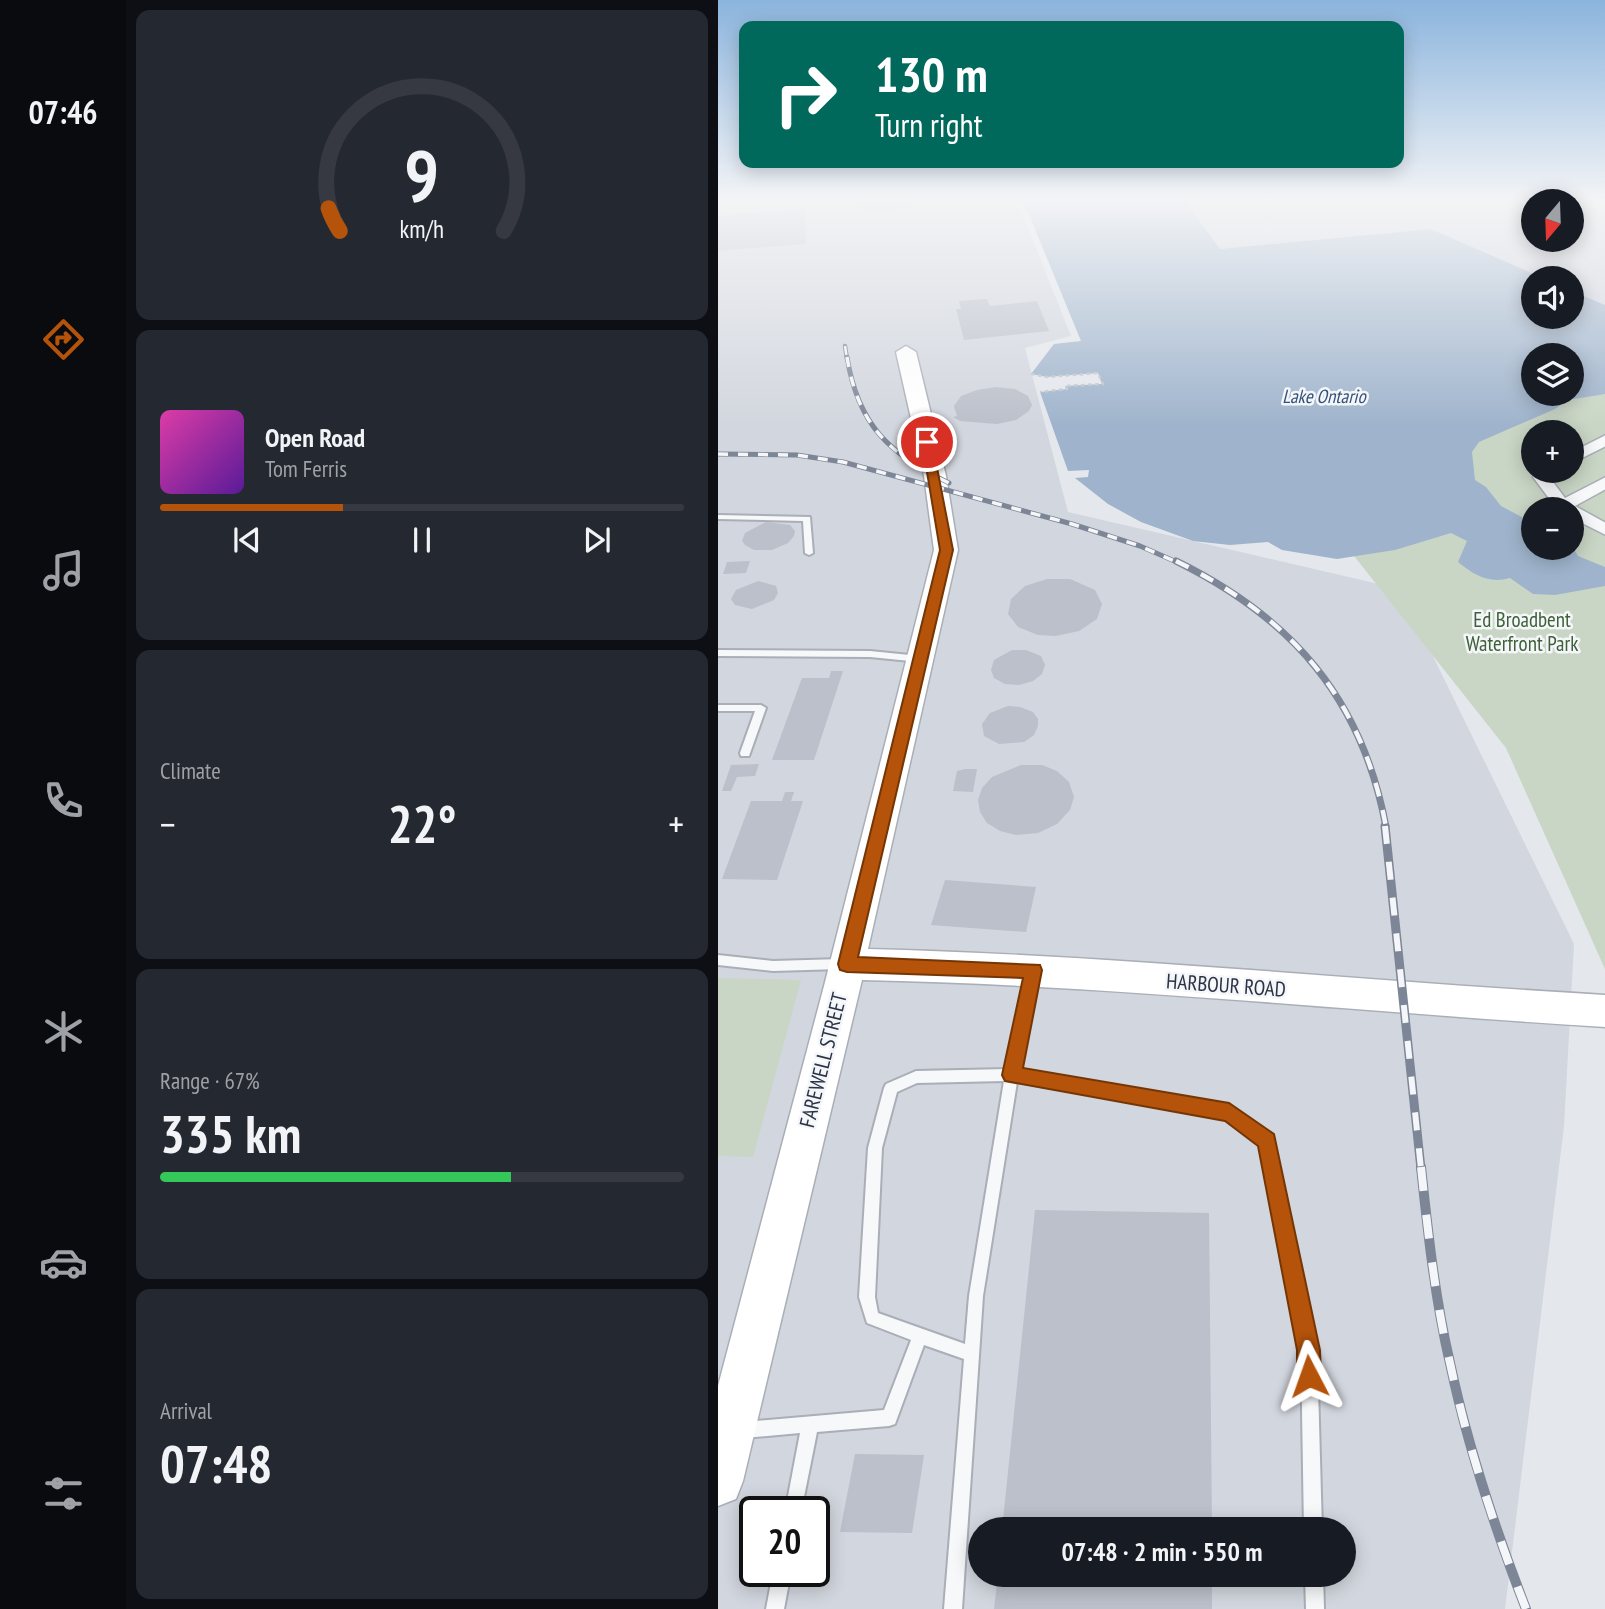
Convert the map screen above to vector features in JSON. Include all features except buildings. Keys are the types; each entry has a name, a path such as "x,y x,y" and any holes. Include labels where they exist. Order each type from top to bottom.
{"street":[{"name":"FAREWELL STREET","path":"718,1481 847,964 946,550 935,476 906,352"},
{"path":"1584,451 1605,440"},
{"path":"1584,497 1605,482"},
{"path":"1546,483 1558,497"},
{"path":"1584,518 1605,530"},
{"name":"HARBOUR ROAD","path":"847,964 1033,970 1403,999 1605,1011"}],"lane":[{"path":"718,517 807,519 809,553"},
{"path":"718,653 870,654 920,659"},
{"path":"718,708 761,708 745,753"},
{"path":"718,960 773,966 847,964"},
{"path":"953,1609 976,1296 1012,1075 1033,970"},
{"path":"972,1354 872,1318 867,1297 875,1148 891,1087 916,1077 1012,1075 1229,1112 1267,1141 1308,1350 1313,1517"},
{"path":"731,1431 889,1418 920,1336"},
{"path":"796,1496 810,1424"},
{"path":"775,1609 779,1587"},
{"path":"1314,1587 1315,1609"}],"path":[{"path":"1031,374 1047,377 1098,373 1103,384 1065,386 1067,388 1040,392"}],"shaded area":[{"path":"718,275 1047,275 1071,336 1025,348 1068,512 1400,589 1574,944 1564,1126 1505,1609 718,1609"},
{"path":"1584,275 1605,275 1605,305 1584,296"}],"green space":[{"name":"Ed Broadbent Waterfront Park","path":"1605,378 1605,969 1506,748 1339,537 1446,437 1537,406 1584,406 1584,388"},
{"path":"718,978 801,980 753,1157 718,1156"}],"water":[{"name":"Lake Ontario","path":"1054,275 1521,275 1521,329 1584,329 1584,296 1605,305 1605,394 1584,397 1584,343 1521,343 1521,406 1559,406 1530,420 1521,420 1521,424 1479,442 1472,452 1475,480 1486,487 1501,506 1521,517 1521,560 1584,558 1605,567 1605,586 1555,595 1533,594 1510,578 1495,580 1482,577 1458,562 1467,541 1451,533 1395,550 1337,559 1282,550 1268,542 1230,545 1193,541 1141,522 1108,504 1075,478 1088,477 1089,470 1068,471 1040,392 1067,389 1065,386 1102,384 1098,373 1047,377 1031,374 1054,344 1081,341"}],"railway":[{"path":"845,346 847,359"},
{"path":"847,357 859,401 880,435 909,461 949,483"},
{"path":"718,454 797,455 843,462 1072,524 1140,546 1179,563"},
{"path":"1176,561 1254,608 1287,636 1316,667 1340,701 1359,739 1375,781 1386,827"},
{"path":"1385,826 1421,1169"},
{"path":"1421,1167 1436,1290 1457,1395 1483,1488 1526,1609"}],"route":[{"path":"927,442 946,550 847,964 1033,970 1012,1075 1229,1112 1267,1141 1308,1350 1309,1376"}]}
